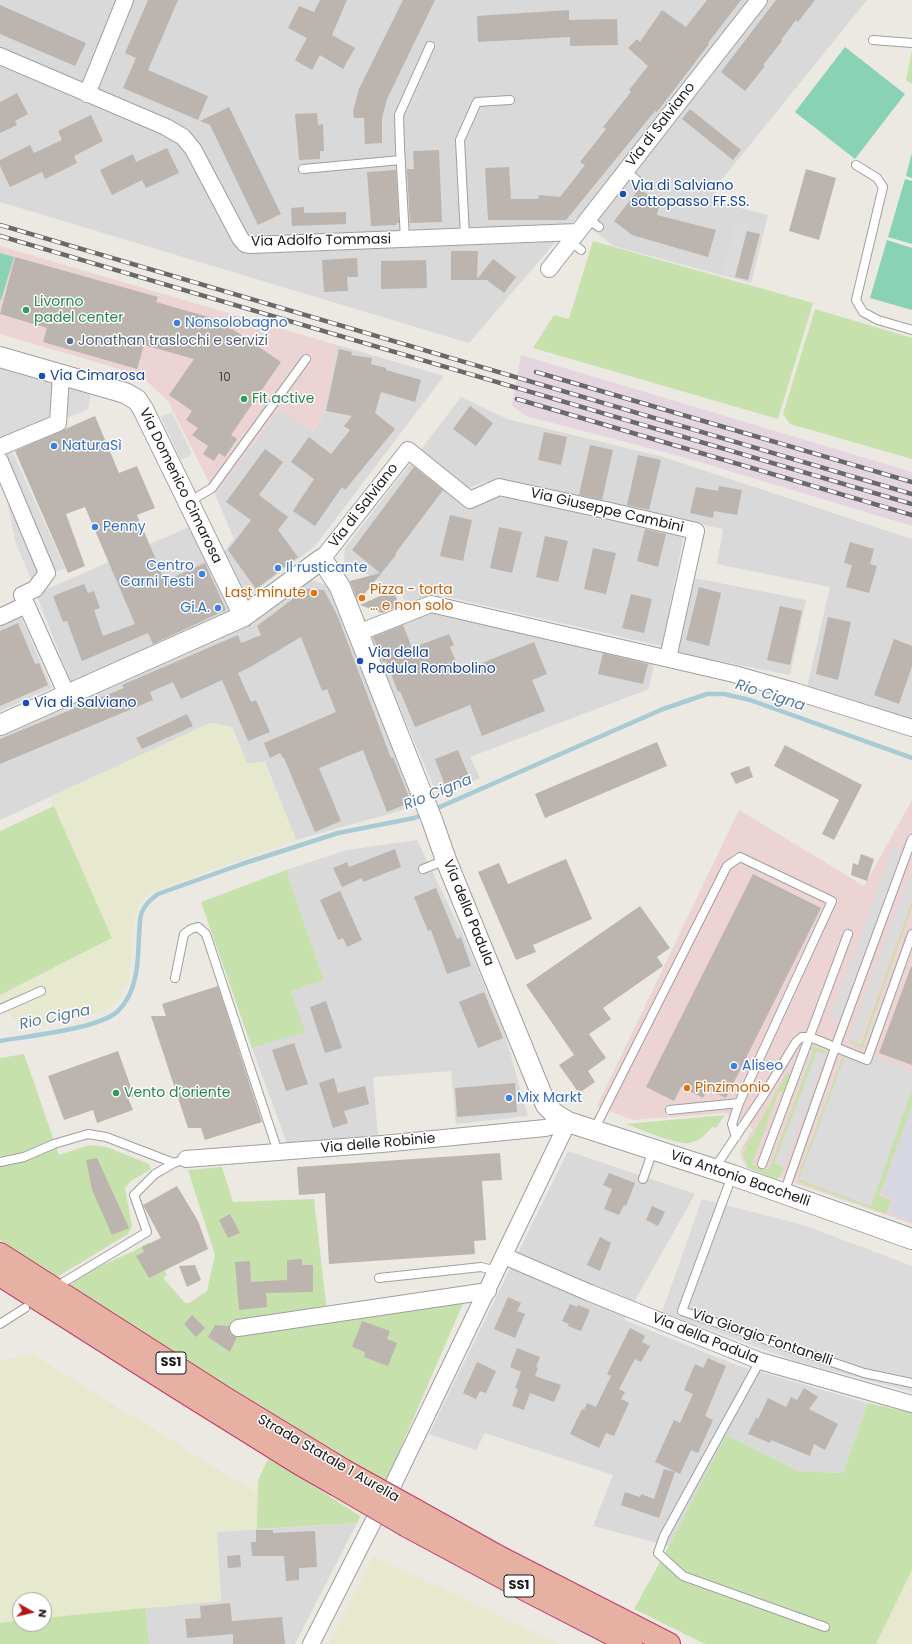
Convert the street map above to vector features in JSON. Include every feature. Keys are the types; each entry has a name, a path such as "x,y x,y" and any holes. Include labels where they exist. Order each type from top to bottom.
{"highway":[{"name":"Strada Statale 1 Aurelia","path":"0,1254 228,1400 339,1477"},
{"name":"Strada Statale 1 Aurelia","path":"0,1275 175,1386 411,1518 528,1591 640,1639 669,1644"},
{"name":"Strada Statale 1 Aurelia","path":"411,1518 501,1558 616,1617 640,1639"}],"street":[{"path":"87,94 125,0"},
{"name":"Via di Salviano","path":"549,269 593,223 631,176 759,0"},
{"name":"Via Adolfo Tommasi","path":"0,56 166,127 183,137 188,142 216,191 240,238 245,244 251,245 464,236 576,241"},
{"name":"Via Domenico Cimarosa","path":"0,357 125,393 137,400 143,409 244,616"},
{"path":"0,447 58,423 60,375"},
{"name":"Via di Salviano","path":"0,725 244,616 322,559 408,450"},
{"name":"Via Giuseppe Cambini","path":"408,450 470,500 499,487 696,531 668,658"},
{"path":"0,461 47,573 35,589 22,595 67,695"},
{"name":"Via della Padula","path":"322,559 340,587 432,820 446,860 546,1105 556,1115 568,1122"},
{"path":"358,633 431,604 668,658 794,691 912,728"},
{"path":"0,617 26,605"},
{"path":"392,1487 488,1291 568,1122"},
{"name":"Via Antonio Bacchelli","path":"568,1122 723,1172 912,1239"},
{"name":"Via delle Robinie","path":"180,1161 278,1152 417,1136 546,1128 568,1122"},
{"name":"Via della Padula","path":"504,1256 678,1332 760,1361 912,1404"},
{"path":"238,1328 488,1291"},
{"path":"310,1644 374,1520"}],"lane":[{"path":"872,40 912,43"},
{"path":"405,239 399,115 430,46"},
{"path":"464,236 460,140 477,102 510,100"},
{"path":"303,169 401,160"},
{"path":"856,165 877,178 883,187 856,300 863,312 878,320 912,330"},
{"path":"189,503 212,488 306,359"},
{"path":"784,1193 835,1048 912,839"},
{"path":"594,1131 727,866 740,857 832,901 739,1103 732,1124 736,1137"},
{"path":"423,869 446,860"},
{"path":"175,978 184,934 191,929 198,927 206,934 278,1152"},
{"path":"762,1164 848,934"},
{"path":"723,1172 736,1137 796,1042 802,1037 810,1037 867,1060 912,934"},
{"path":"0,1009 41,991"},
{"path":"670,1110 739,1103"},
{"path":"0,1162 24,1157 54,1144 88,1134 106,1137 180,1161"},
{"path":"643,1180 653,1149"},
{"path":"64,1282 147,1232 134,1195 155,1174 180,1161"},
{"name":"Via Giorgio Fontanelli","path":"723,1172 682,1311 864,1373 912,1383"},
{"path":"379,1278 481,1267 497,1271"},
{"path":"0,1324 25,1308"},
{"path":"760,1361 664,1536 658,1553 684,1576 825,1627"}],"shaded area":[{"path":"0,0 867,0 719,183 712,201 768,215 751,283 614,246 576,218 469,343 0,202"},
{"path":"736,221 748,224 734,276 722,273"},
{"path":"0,246 337,345 322,419 312,431 280,409 215,494 168,401 140,375 0,334"},
{"path":"337,345 444,376 315,546 248,597 224,552 234,539 215,494 280,409 313,431 322,419"},
{"path":"521,355 912,472 912,526 683,457 526,416 512,406"},
{"path":"0,365 91,393 88,409 9,444 65,568 32,581 16,544 2,477 0,477"},
{"path":"461,397 507,419 663,457 912,539 912,721 807,687 830,587 717,564 723,529 495,479 467,488 419,452"},
{"path":"172,412 192,454 181,460 161,417"},
{"path":"413,460 467,505 505,493 684,534 662,646 435,594 406,604 398,587 388,587 361,571 343,572 345,548"},
{"path":"189,527 231,615 71,682 36,594"},
{"path":"694,578 806,600 790,675 677,653"},
{"path":"311,580 327,585 417,806 296,840 265,762 247,764 232,727 211,723 0,820 0,733 77,696 253,624"},
{"path":"426,612 655,659 649,689 470,757 480,778 437,795 369,634"},
{"path":"20,615 52,688 0,711 0,624"},
{"path":"912,800 912,1224 749,1167 742,1161 740,1151 753,1129 725,1113 632,1120 597,1106 739,810 864,886"},
{"path":"417,840 464,937 505,1035 528,1116 456,1124 451,1071 373,1077 378,1136 287,1143 252,1048 304,1032 291,991 324,980 286,870 347,850"},
{"path":"893,847 902,850 839,1021 830,1018"},
{"path":"909,877 912,878 912,897 858,1043 849,1040"},
{"path":"848,1048 907,1068 912,1076 912,1089 871,1206 799,1179"},
{"path":"817,1051 826,1055 784,1166 775,1163"},
{"path":"912,1107 912,1222 888,1213 893,1198 881,1194"},
{"path":"568,1151 695,1194 624,1320 736,1365 868,1403 843,1473 798,1471 726,1435 669,1546 593,1526 613,1475 485,1433 476,1450 429,1434"},
{"path":"702,1199 803,1225 912,1266 912,1392 795,1361 662,1312"},
{"path":"357,1523 295,1644 149,1644 146,1608 221,1601 217,1532"}],"green space":[{"path":"845,47 905,94 855,159 795,112"},
{"path":"912,51 912,84 906,80"},
{"path":"912,153 912,178 906,176"},
{"path":"905,179 912,181 912,244 888,237"},
{"path":"887,240 912,248 912,310 870,298"},
{"path":"593,241 813,303 778,419 533,348 554,315 569,319"},
{"path":"0,253 14,257 1,300 0,300"},
{"path":"815,309 912,338 912,459 790,424 783,414"},
{"path":"210,723 232,727 247,763 265,762 296,840 148,893 140,904 134,918 129,980 120,997 105,1011 23,1030 9,1013 0,998 0,995 112,938 50,797"},
{"path":"54,806 112,938 0,995 0,831"},
{"path":"286,870 324,980 291,991 305,1032 252,1048 201,902"},
{"path":"912,901 912,907 863,1046 868,1048 867,1049 850,1043 851,1041 861,1045"},
{"path":"815,1047 827,1051 825,1056 817,1053 774,1163 784,1167 780,1177 776,1179 746,1167 747,1164 743,1154 747,1146 744,1145 750,1140 786,1074 789,1074 791,1075 784,1092 779,1091 752,1164 769,1170 813,1052 807,1049"},
{"path":"24,1054 59,1155 90,1145 107,1147 149,1164 151,1169 131,1181 125,1188 132,1226 128,1234 57,1277 0,1240 0,1058"},
{"path":"843,1056 855,1061 810,1184 870,1206 912,1089 912,1106 879,1196 891,1200 886,1214 799,1182 800,1172"},
{"path":"725,1115 716,1128 712,1127 705,1135 689,1143 676,1142 626,1124"},
{"path":"222,1167 233,1202 314,1199 327,1312 465,1299 385,1484 68,1287 87,1272 134,1251 149,1242 167,1275 163,1278 185,1303 189,1303 207,1291 215,1255 188,1170"},
{"path":"32,1354 258,1494 257,1529 217,1532 221,1601 52,1617 52,1592 12,1592 12,1621 0,1623 0,1361"},
{"path":"868,1403 912,1413 912,1570 876,1644 705,1644 634,1609 669,1546 726,1435 798,1471 843,1473"},
{"path":"269,1457 360,1516 357,1523 257,1529 258,1480"},
{"path":"373,1556 559,1644 329,1644"},
{"path":"912,1570 912,1644 876,1644"},
{"path":"146,1608 149,1644 0,1644 0,1623 12,1621 12,1632 52,1632 52,1617"}],"building":[{"path":"148,0 178,0 148,70 208,96 198,120 123,88 136,58 125,53"},
{"path":"320,0 347,0 332,35 355,48 343,69 320,55 312,70 295,60 307,38 288,28 299,6 314,12"},
{"path":"403,0 435,0 387,99 382,118 382,143 365,144 364,118 354,118 353,111 359,89"},
{"path":"707,0 741,0 657,112 655,111 566,220 488,220 485,168 509,167 511,199 538,199 539,195 560,197 585,165 580,162 606,129 603,127 631,92 629,90 648,66 628,48 637,39 640,42 662,10 686,27"},
{"path":"776,0 815,0 798,22 796,20 763,65 765,66 745,91 721,72"},
{"path":"0,5 86,43 75,66 0,34"},
{"path":"569,10 569,20 617,19 618,45 570,46 570,37 478,42 477,16"},
{"path":"17,93 28,114 15,121 17,125 0,133 0,102"},
{"path":"229,107 281,214 258,225 210,125 200,121"},
{"path":"690,109 741,150 733,160 682,119"},
{"path":"317,113 318,125 323,124 324,151 320,151 320,159 299,160 295,114"},
{"path":"91,115 103,141 74,156 77,163 45,179 42,172 10,187 0,166 0,160 30,145 34,153 62,140 58,131"},
{"path":"167,148 179,173 146,188 142,180 112,195 100,170 133,154 136,162"},
{"path":"439,150 442,222 410,223 407,169 414,169 413,151"},
{"path":"806,169 836,178 819,240 789,231"},
{"path":"396,170 399,223 396,223 396,225 371,226 367,172"},
{"path":"639,189 660,202 657,215 716,230 708,257 632,235 614,221"},
{"path":"304,207 304,213 346,212 346,224 292,226 291,208"},
{"path":"747,231 760,234 748,280 735,277"},
{"path":"451,251 478,251 477,279 493,259 516,277 504,293 487,280 451,280"},
{"path":"15,257 158,297 156,302 219,320 281,362 231,435 237,439 225,457 219,453 214,461 203,454 208,446 192,435 198,428 186,420 192,411 169,395 194,359 144,345 137,369 43,342 47,328 0,314"},
{"path":"357,258 358,277 347,277 348,291 324,292 322,260"},
{"path":"426,260 427,288 381,289 381,261"},
{"path":"339,349 352,352 351,355 372,358 371,364 421,380 415,402 381,392 375,413 395,429 345,490 342,487 315,526 293,511 314,479 291,462 309,437 331,454 350,430 344,426 352,416 326,411"},
{"path":"470,406 493,423 476,446 453,429"},
{"path":"95,416 119,473 137,466 155,508 137,515 165,581 205,563 226,610 153,644 148,633 82,661 67,621 63,622 53,596 84,584 88,593 94,591 100,608 94,610 103,636 135,624 85,507 66,514 85,566 68,573 15,451"},
{"path":"544,432 567,437 561,465 538,460"},
{"path":"590,445 613,450 602,500 579,495"},
{"path":"265,449 283,462 259,495 288,517 278,530 298,557 256,589 228,550 251,520 226,502"},
{"path":"638,455 661,460 649,510 627,505"},
{"path":"414,467 443,490 395,554 396,555 358,602 350,581 380,573 352,550"},
{"path":"719,486 742,490 737,515 714,511 713,518 690,513 696,487 718,491"},
{"path":"450,515 472,520 463,561 440,556"},
{"path":"499,527 522,532 512,573 490,568"},
{"path":"645,529 666,534 658,567 637,561"},
{"path":"545,536 568,541 558,582 536,577"},
{"path":"850,542 874,549 870,564 877,566 869,593 846,587 852,565 844,563"},
{"path":"593,548 616,553 606,594 584,589"},
{"path":"699,587 721,593 709,646 686,640"},
{"path":"306,589 324,590 338,617 391,758 393,757 411,802 387,812 363,750 319,768 341,821 315,832 284,758 280,753 270,758 264,743 336,712 327,689 322,691 301,637 238,673 251,702 256,700 270,732 248,741 222,680 181,699 173,682 150,692 153,700 0,764 0,739 124,688 122,685 238,635 241,643 261,635 257,626"},
{"path":"393,590 398,602 395,603 397,607 382,613 360,605"},
{"path":"631,594 652,599 644,633 622,628"},
{"path":"780,606 802,611 790,665 767,660"},
{"path":"828,617 851,622 838,680 816,674"},
{"path":"18,623 35,664 39,663 48,685 0,706 0,631"},
{"path":"403,625 412,648 449,634 454,645 450,647 460,672 534,642 547,674 532,680 545,711 482,736 470,705 415,727 400,691 398,692 386,661 383,662 373,637"},
{"path":"894,639 912,646 912,666 899,704 874,695"},
{"path":"603,653 648,664 643,684 598,674"},
{"path":"187,714 193,726 142,749 136,738"},
{"path":"657,742 667,766 545,818 535,794"},
{"path":"785,745 862,785 834,840 822,834 839,800 774,766"},
{"path":"458,750 470,779 446,788 435,759"},
{"path":"749,766 753,777 736,784 730,773"},
{"path":"395,849 401,867 363,882 362,878 342,887 333,868 347,862 349,867"},
{"path":"861,854 874,859 867,881 851,875 853,863 858,865"},
{"path":"566,859 592,919 533,945 536,952 516,960 478,872 499,863 508,884"},
{"path":"753,874 821,908 726,1098 707,1089 703,1098 681,1087 674,1101 646,1087"},
{"path":"436,888 457,939 461,937 471,966 447,974 431,930 428,931 414,897"},
{"path":"340,891 362,940 347,947 343,938 338,940 320,900"},
{"path":"640,906 670,948 657,957 663,966 603,1008 611,1019 589,1034 606,1058 588,1071 595,1082 579,1093 559,1065 574,1055 526,985"},
{"path":"912,967 912,1065 879,1053"},
{"path":"218,986 262,1122 205,1140 201,1128 188,1128 151,1016 166,1016 162,1004"},
{"path":"484,992 503,1038 478,1048 459,1002"},
{"path":"326,1001 342,1048 325,1053 310,1007"},
{"path":"294,1043 308,1084 286,1091 272,1050"},
{"path":"118,1051 134,1096 128,1098 133,1110 97,1123 93,1110 64,1120 48,1076"},
{"path":"334,1078 338,1093 365,1086 369,1104 344,1111 348,1123 333,1128 319,1083"},
{"path":"515,1083 517,1112 457,1117 455,1088"},
{"path":"500,1153 502,1180 482,1181 486,1240 474,1241 475,1254 329,1264 325,1193 299,1195 297,1167"},
{"path":"97,1158 129,1228 112,1235 92,1190 86,1160"},
{"path":"609,1173 635,1183 626,1206 624,1205 619,1215 604,1209 612,1189 603,1185"},
{"path":"177,1186 198,1221 208,1249 149,1278 136,1256 144,1252 142,1247 161,1238 143,1205"},
{"path":"652,1206 665,1212 658,1226 646,1220"},
{"path":"230,1214 240,1233 228,1238 219,1220"},
{"path":"600,1237 611,1243 600,1271 587,1265"},
{"path":"302,1259 302,1265 313,1265 313,1292 266,1293 267,1307 239,1310 235,1262 250,1261 251,1282 287,1280 287,1260"},
{"path":"195,1265 201,1280 187,1287 179,1266"},
{"path":"508,1297 521,1303 517,1311 525,1314 515,1338 494,1329"},
{"path":"570,1304 577,1307 578,1305 590,1310 581,1331 568,1326 569,1324 562,1321"},
{"path":"192,1315 205,1328 196,1337 184,1324"},
{"path":"362,1321 390,1331 387,1339 397,1343 388,1366 364,1357 365,1352 352,1347"},
{"path":"215,1325 229,1326 230,1334 237,1337 230,1352 208,1337"},
{"path":"630,1328 645,1336 642,1342 650,1346 641,1362 635,1359 619,1389 625,1392 621,1399 629,1403 614,1436 606,1433 599,1448 570,1434 582,1409 584,1410 587,1403 596,1407 611,1376 607,1374"},
{"path":"517,1348 540,1357 536,1367 538,1368 535,1376 561,1385 554,1402 530,1393 524,1410 512,1406 518,1389 515,1388 521,1372 510,1367"},
{"path":"708,1358 726,1366 705,1416 713,1420 698,1453 691,1450 680,1474 655,1462 674,1420 680,1423 693,1394 684,1390 695,1364 703,1368"},
{"path":"477,1362 496,1371 486,1393 480,1391 476,1399 463,1393"},
{"path":"804,1388 818,1397 809,1409 838,1424 825,1450 814,1444 810,1456 771,1440 770,1443 748,1434 756,1418 758,1419 768,1398 786,1407 791,1397 797,1400"},
{"path":"664,1469 675,1472 659,1518 621,1505 625,1492 640,1497 641,1494 654,1499"},
{"path":"256,1530 273,1530 273,1533 315,1531 317,1567 299,1568 299,1580 286,1581 284,1556 252,1556 251,1542 256,1542"},
{"path":"240,1555 241,1567 228,1568 227,1556"},
{"path":"230,1603 232,1621 282,1617 285,1644 233,1644 233,1634 187,1638 185,1619 201,1618 200,1606"}],"waterway":[{"name":"Rio Cigna","path":"433,810 663,709 707,694 724,694 750,700 912,758"},
{"name":"Rio Cigna","path":"0,1041 80,1027 95,1023 118,1011 130,994 136,976 140,924 143,909 158,894 242,864 338,833 414,818 425,814"}],"railway":[{"path":"0,225 912,494"},
{"path":"0,236 912,504"},
{"path":"536,372 912,482"},
{"path":"517,399 912,515"}],"place":[{"name":"Via di Salviano sottopasso FF.SS.","path":"623,194"},
{"name":"Livorno padel center","path":"26,310"},
{"name":"Nonsolobagno","path":"177,323"},
{"name":"Jonathan traslochi e servizi","path":"70,341"},
{"name":"Via Cimarosa","path":"42,376"},
{"name":"Fit active","path":"244,399"},
{"name":"NaturaSì","path":"54,446"},
{"name":"Penny","path":"95,527"},
{"name":"Il rusticante","path":"278,568"},
{"name":"Centro Carni Testi","path":"202,574"},
{"name":"Last minute","path":"314,593"},
{"name":"Pizza - torta … e non solo","path":"362,598"},
{"name":"Gi.A.","path":"218,608"},
{"name":"Via della Padula Rombolino","path":"360,661"},
{"name":"Via di Salviano","path":"26,703"},
{"name":"Aliseo","path":"734,1066"},
{"name":"Pinzimonio","path":"687,1088"},
{"name":"Vento d’oriente","path":"116,1093"},
{"name":"Mix Markt","path":"509,1098"}]}
